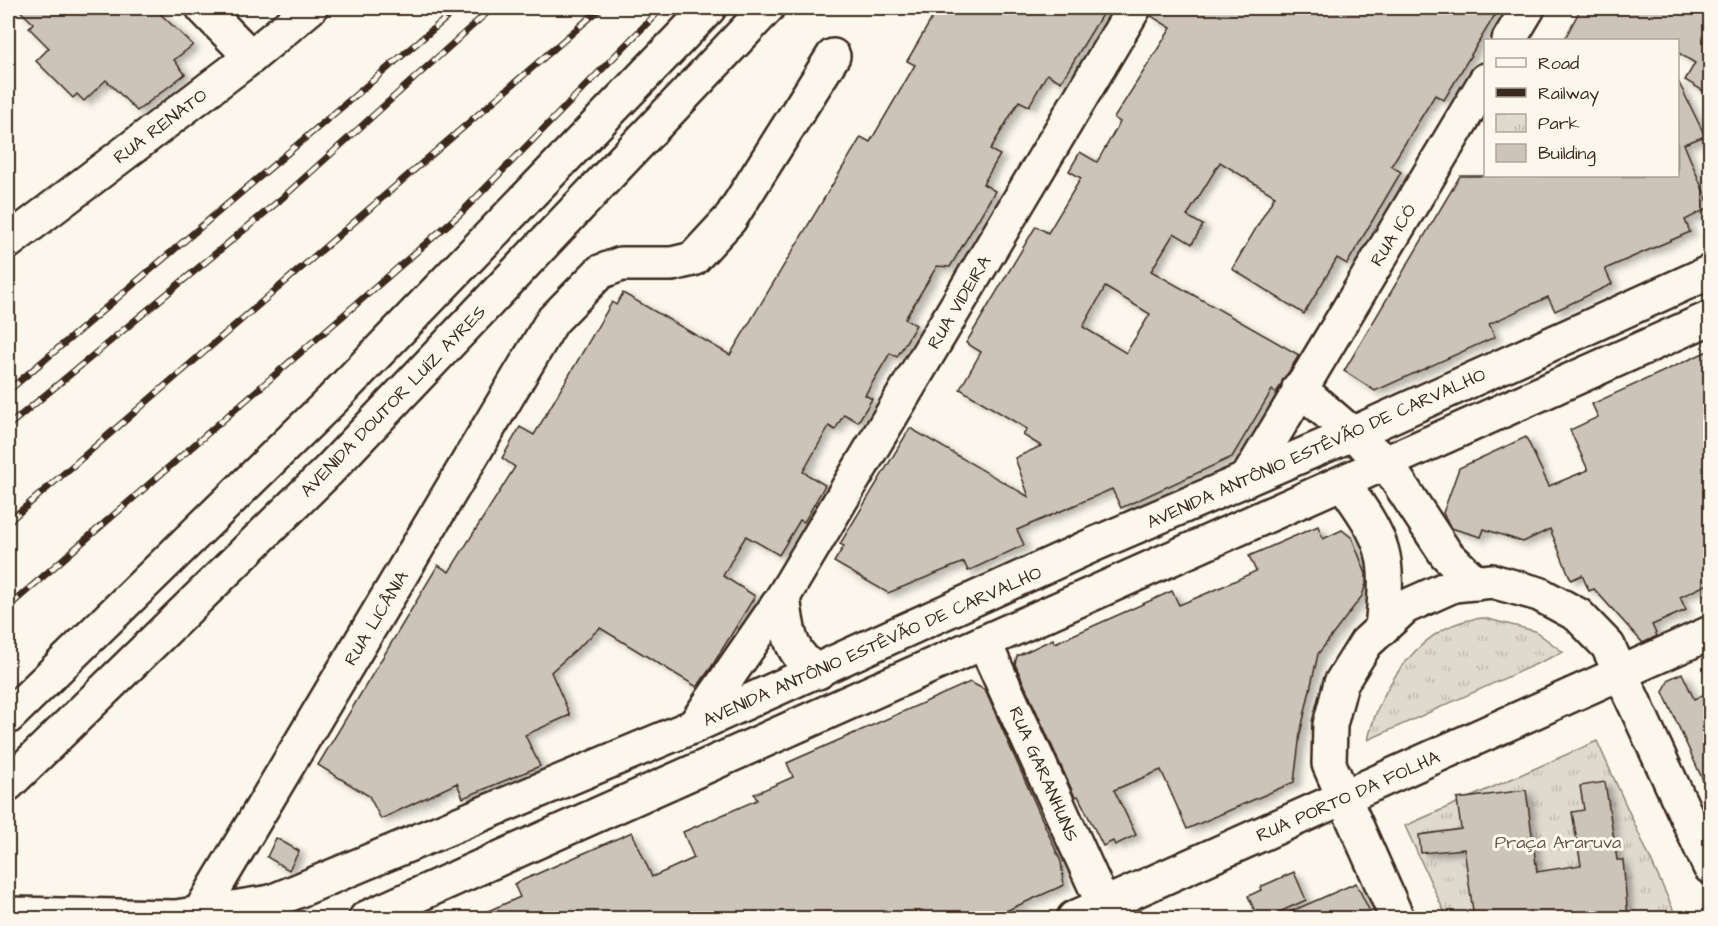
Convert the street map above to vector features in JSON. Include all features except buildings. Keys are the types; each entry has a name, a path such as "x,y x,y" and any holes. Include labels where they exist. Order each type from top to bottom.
{"main road":[{"path":"203,8 251,57"},
{"name":"RUA RENATO","path":"8,242 251,57 310,8"},
{"path":"8,717 332,400 709,8"},
{"name":"AVENIDA DOUTOR LUÍZ AYRES","path":"8,783 329,470 767,8"},
{"name":"RUA VIDEIRA","path":"694,726 783,597 1134,8"},
{"path":"1510,39 1528,8"},
{"name":"RUA LICÂNIA","path":"199,914 552,321 600,272 621,264 672,264 693,259 730,219 833,56"},
{"name":"RUA ICÓ","path":"1246,479 1484,82"},
{"name":"AVENIDA ANTÔNIO ESTÊVÃO DE CARVALHO","path":"8,914 42,917 176,917 264,910 818,672 1095,544 1352,434 1710,272"},
{"path":"366,918 1710,318"},
{"path":"1299,388 1386,464 1446,554 1476,583"},
{"path":"1343,483 1372,524 1385,554 1387,583 1382,628"},
{"path":"1397,918 1329,764 1330,725 1341,683 1366,644 1405,607 1454,585 1492,581 1539,594 1578,615 1608,646 1622,672 1710,867"},
{"path":"783,597 792,645 802,662 818,672"},
{"name":"RUA PORTO DA FOLHA","path":"1074,918 1710,633"},
{"name":"RUA GARANHUNS","path":"984,642 1104,906"}],"green space":[{"path":"1484,618 1535,631 1563,652 1368,740 1374,719 1394,678 1424,643 1462,622"},
{"name":"Praça Araruva","path":"1597,741 1677,918 1447,918 1405,826"}],"railway":[{"path":"8,391 458,8"},
{"path":"8,426 280,200 492,8"},
{"path":"8,522 601,8"},
{"path":"8,607 461,213 662,8"}]}
